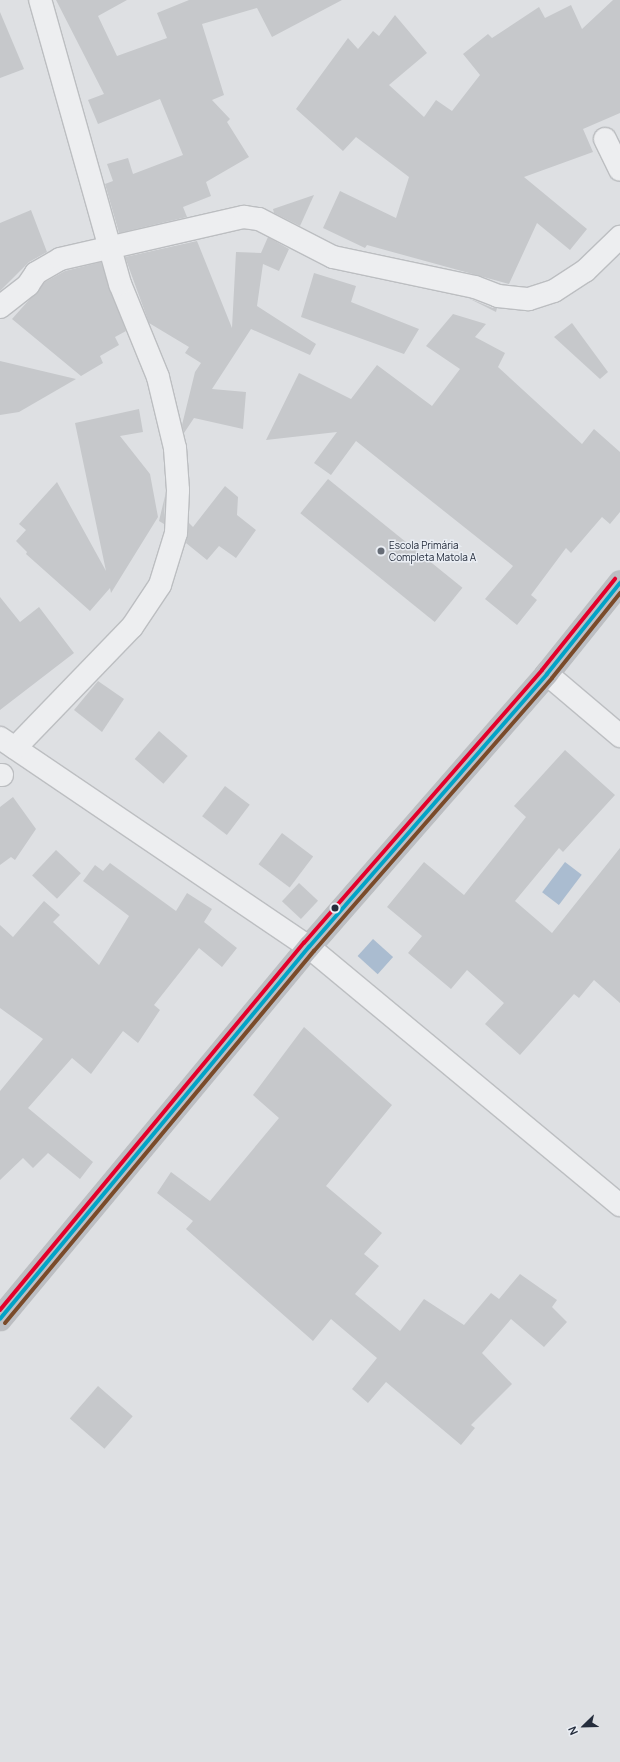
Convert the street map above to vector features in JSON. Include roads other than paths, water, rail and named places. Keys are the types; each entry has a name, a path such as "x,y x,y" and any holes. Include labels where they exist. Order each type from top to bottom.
{"street":[{"path":"40,0 112,246 120,284 158,377 175,448 178,490 176,533 160,585 132,627 8,743 308,947 620,1205"},
{"path":"605,139 620,170"},
{"path":"0,307 46,265 112,246 244,217 259,220 282,234 333,257 475,287 498,296 529,299 554,291 585,271 620,239"},
{"path":"0,1319 308,947 547,674 620,583"},
{"path":"547,674 620,736"}],"water":[{"path":"565,862 582,875 559,905 542,892"},
{"path":"373,939 393,957 378,974 358,956"}],"place":[{"name":"Escola Primária Completa Matola A","path":"381,551"}]}
